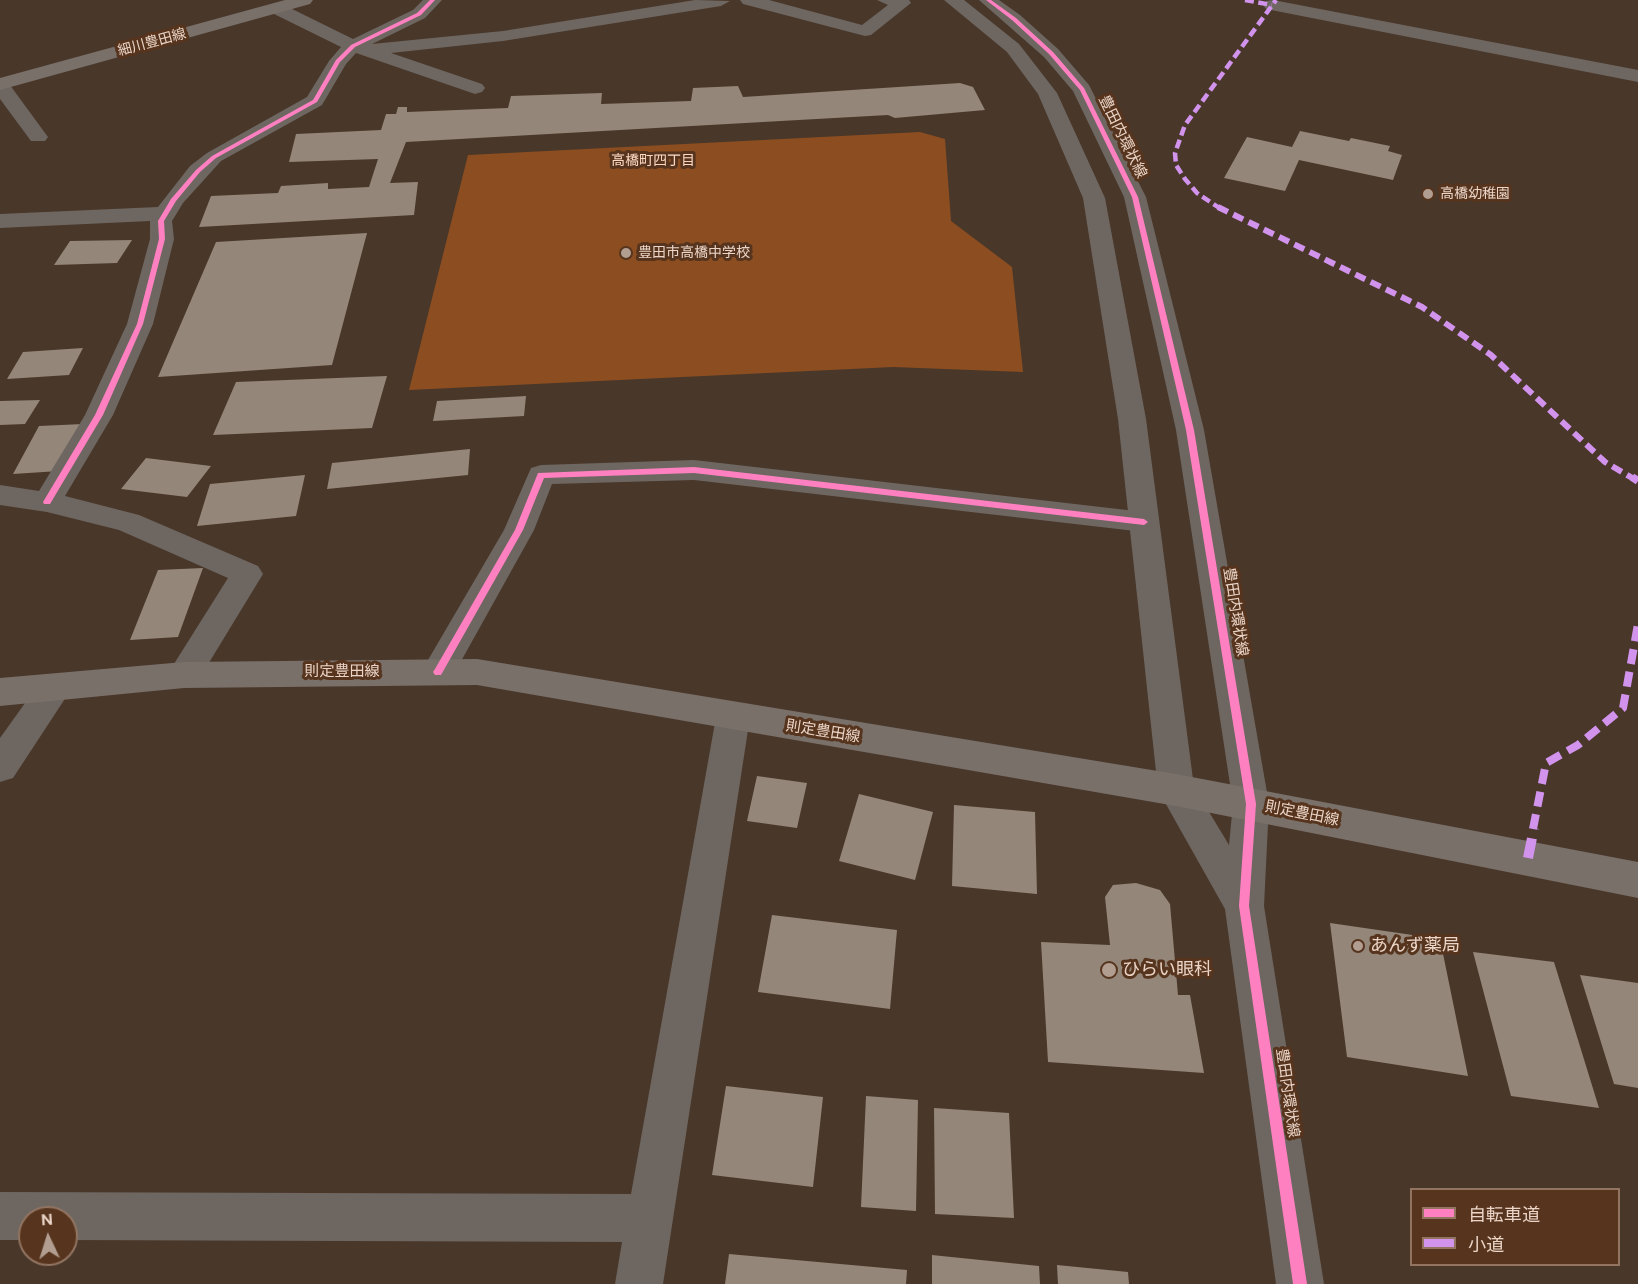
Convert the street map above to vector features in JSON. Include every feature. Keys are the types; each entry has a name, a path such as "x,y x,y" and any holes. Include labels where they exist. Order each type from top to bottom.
{"main road":[{"name":"細川豊田線","path":"0,85 278,9 303,0"},
{"name":"則定豊田線","path":"0,692 184,675 477,672 1176,790 1638,879"}],"street":[{"path":"47,502 99,415 140,324 162,239 161,221 173,200 198,171 214,157 315,101 338,61 419,14 433,0"},
{"path":"358,48 503,36 723,0"},
{"path":"749,0 865,31 902,3 886,0"},
{"name":"豊田内環状線","path":"953,0 1013,48 1047,93 1094,198 1132,418 1176,790 1244,906"},
{"name":"豊田内環状線","path":"988,0 1014,19 1051,52 1082,89 1135,197 1190,430 1251,804 1244,906 1300,1284"},
{"path":"1272,5 1638,76"},
{"path":"278,9 358,48 475,88"},
{"path":"0,85 38,137"},
{"path":"0,221 166,213"},
{"path":"438,672 519,531 541,475 694,470 1144,522"},
{"path":"0,495 47,502 146,528 246,574 184,675"},
{"path":"0,767 55,688"},
{"path":"639,1284 733,717"},
{"path":"0,1216 650,1218"}],"shaded area":[{"path":"920,132 945,139 951,221 1012,267 1023,372 893,367 409,390 468,155"}],"building":[{"path":"960,83 973,87 985,110 895,118 888,115 406,142 390,183 418,182 414,215 199,227 211,196 278,193 281,186 328,183 328,189 369,187 378,159 289,162 296,134 381,130 386,114 396,114 398,107 407,107 407,112 508,108 511,96 602,93 601,104 691,101 693,88 738,86 743,97"},
{"path":"1300,131 1349,141 1351,138 1390,146 1388,151 1402,155 1393,180 1299,160 1285,191 1224,178 1247,137 1292,147"},
{"path":"367,233 332,365 158,377 216,242"},
{"path":"132,240 117,263 54,265 70,241"},
{"path":"83,348 69,375 7,379 23,352"},
{"path":"387,376 372,428 213,435 236,382"},
{"path":"526,396 524,416 433,421 437,401"},
{"path":"40,400 25,424 0,425 0,401"},
{"path":"83,424 59,471 13,474 39,426"},
{"path":"470,449 468,475 327,489 332,463"},
{"path":"146,458 211,466 187,497 121,489"},
{"path":"305,475 296,516 197,526 210,484"},
{"path":"203,568 178,637 130,640 158,570"},
{"path":"757,776 807,783 797,828 747,821"},
{"path":"859,794 933,812 915,880 839,861"},
{"path":"954,805 1035,812 1037,894 952,886"},
{"name":"ひらい眼科","path":"1136,883 1160,890 1170,904 1178,995 1190,995 1204,1073 1048,1062 1041,942 1110,945 1105,897 1113,885"},
{"path":"772,915 897,930 890,1009 758,992"},
{"path":"1330,923 1440,939 1468,1076 1347,1057"},
{"path":"1473,952 1554,962 1599,1108 1511,1096"},
{"path":"1580,975 1638,983 1638,1088 1614,1084"},
{"path":"726,1086 823,1097 813,1187 712,1175"},
{"path":"866,1096 918,1100 916,1211 861,1207"},
{"path":"934,1108 1009,1113 1014,1218 935,1214"},
{"path":"729,1254 907,1270 906,1284 725,1284"},
{"path":"932,1255 1039,1266 1040,1284 932,1284"},
{"path":"1057,1265 1128,1272 1129,1284 1058,1284"}],"marked path":[{"path":"1245,0 1272,5"},
{"path":"1276,0 1185,125 1175,153 1176,165 1185,179 1197,193 1219,208 1422,307 1491,355 1605,462 1638,481"},
{"path":"1528,858 1546,763 1578,745 1623,708 1638,624"}],"cycle path":[{"path":"47,502 99,415 140,324 162,239 161,221 173,200 198,171 214,157 315,101 338,61 353,46 419,14 433,0"},
{"path":"988,0 1014,19 1051,53 1082,89 1135,197 1190,430 1251,804 1244,906 1300,1284"},
{"path":"438,672 519,530 541,475 694,470 1144,522"}],"place":[{"name":"高橋幼稚園","path":"1428,194"},
{"name":"豊田市高橋中学校","path":"626,253"},
{"name":"あんず薬局","path":"1358,946"},
{"name":"ひらい眼科","path":"1109,970"}],"district":[{"name":"高橋町四丁目","path":"653,161"}]}
